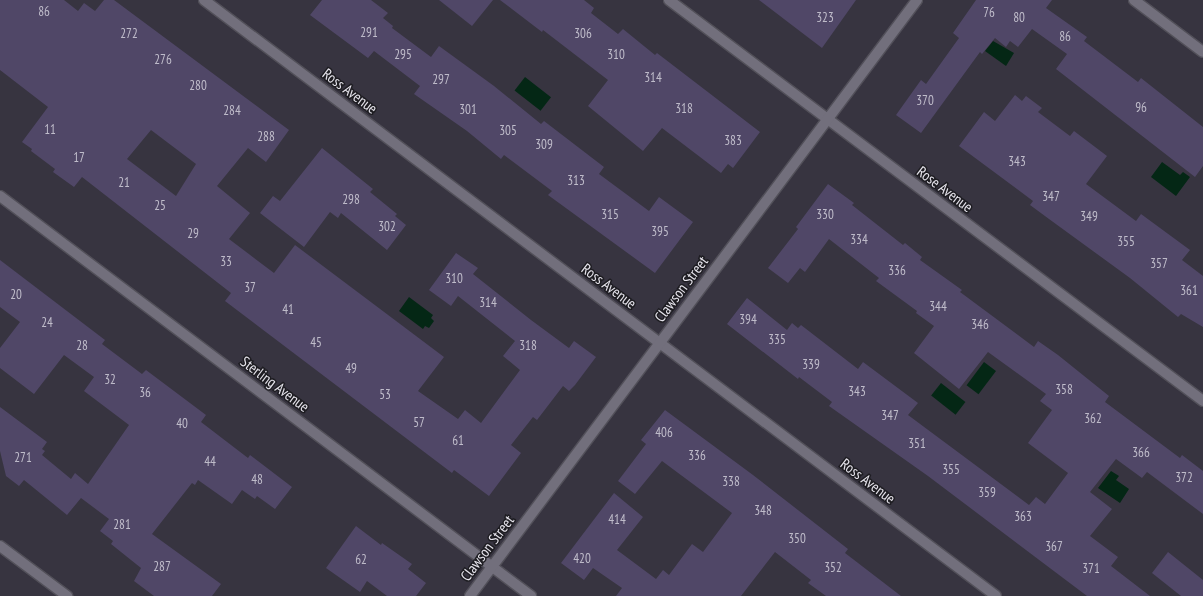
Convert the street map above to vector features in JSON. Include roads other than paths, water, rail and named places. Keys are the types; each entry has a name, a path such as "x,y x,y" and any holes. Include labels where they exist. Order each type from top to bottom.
{"street":[{"name":"Ross Avenue","path":"204,0 996,596"},
{"name":"Rose Avenue","path":"669,0 1203,401"},
{"name":"Clawson Street","path":"470,596 917,0"},
{"path":"1134,0 1203,52"},
{"name":"Sterling Avenue","path":"0,196 531,596"},
{"path":"0,546 67,596"}]}
